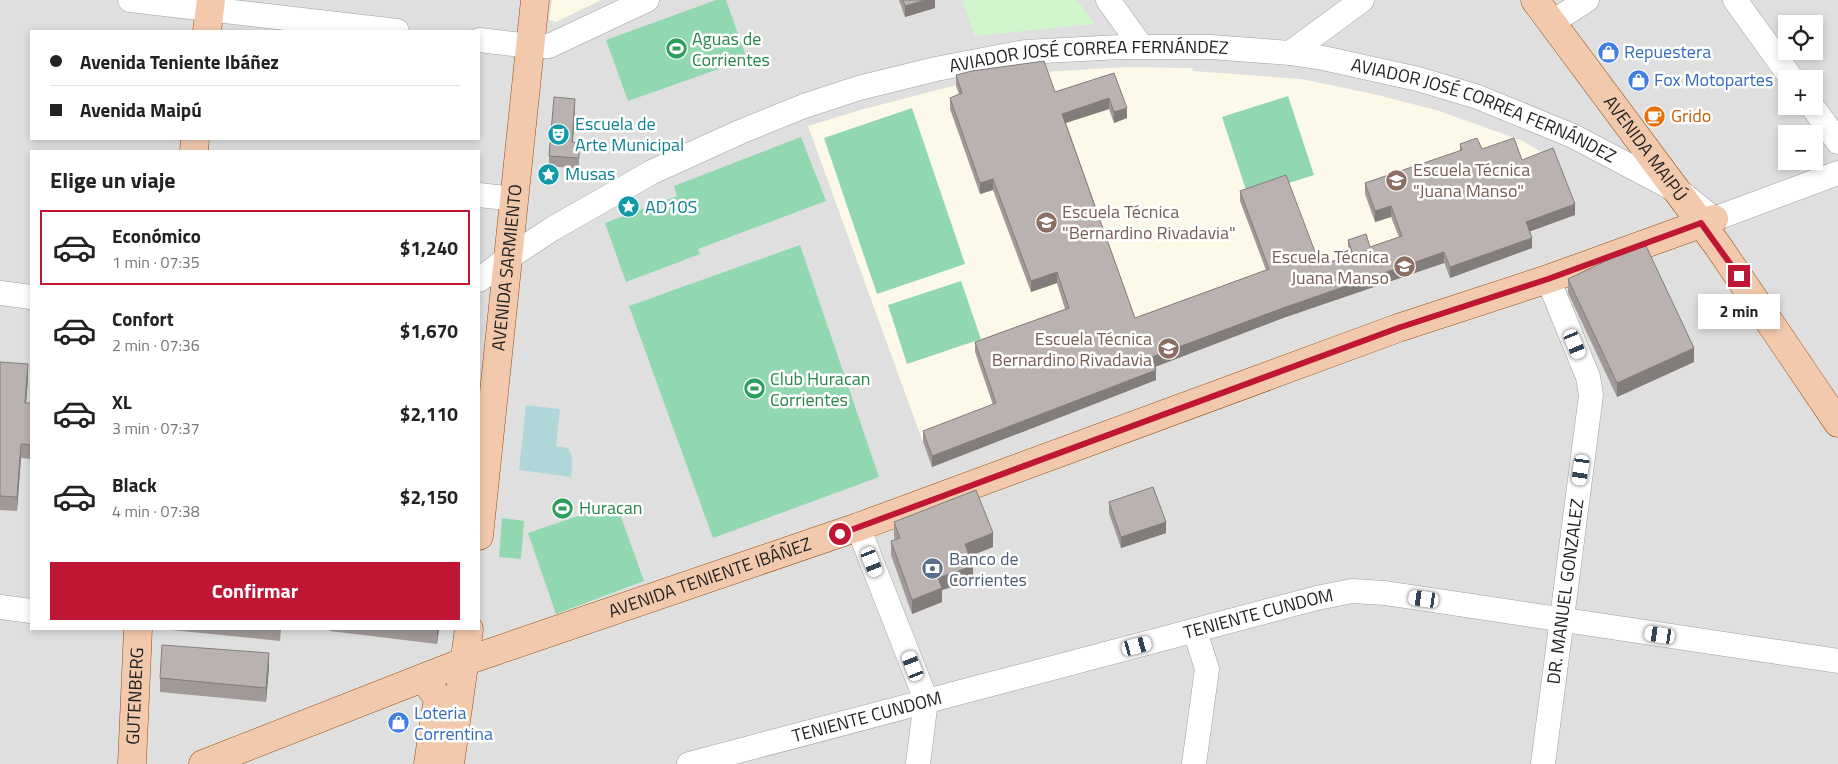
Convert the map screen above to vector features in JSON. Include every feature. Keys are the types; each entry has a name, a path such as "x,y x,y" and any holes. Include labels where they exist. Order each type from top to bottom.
{"main road":[{"name":"AVENIDA SARMIENTO","path":"480,526 535,0"},
{"name":"AVENIDA MAIPÚ","path":"1535,0 1564,9 1698,200 1718,246 1838,423"},
{"name":"AVENIDA MAIPÚ","path":"1564,9 1676,190 1707,221 1838,400"},
{"name":"AVENIDA TENIENTE IBÁÑEZ","path":"203,764 466,661 858,527 1389,331 1548,279 1707,221"},
{"name":"GUTENBERG","path":"132,764 138,630"},
{"path":"450,764 469,630"},
{"path":"423,678 438,698 428,764"}],"street":[{"path":"130,0 209,14 386,30"},
{"path":"480,40 530,46 549,46 647,0"},
{"path":"1090,0 1131,46"},
{"path":"1108,0 1131,46"},
{"path":"1290,53 1362,0"},
{"path":"1735,0 1786,70"},
{"name":"AVIADOR JOSÉ CORREA FERNÁNDEZ","path":"480,279 508,258 552,230 652,172 740,132 804,106 859,88 936,69 1025,52 1131,46 1212,47 1290,53 1323,58 1418,79 1478,97 1572,136 1676,190"},
{"path":"1818,115 1838,142"},
{"name":"AVENIDA TENIENTE IBÁÑEZ","path":"1707,221 1838,173"},
{"path":"480,195 514,199"},
{"name":"DR. MANUEL GONZALEZ","path":"1543,764 1591,395 1588,377 1548,279"},
{"path":"0,293 30,297"},
{"path":"858,527 926,700 918,764"},
{"name":"TENIENTE CUNDOM","path":"689,764 926,700 1317,598 1352,591 1385,593 1838,661"},
{"path":"0,607 30,611"},
{"path":"1194,631 1208,669 1194,764"}],"shaded area":[{"path":"0,0 1838,0 1838,764 0,764"},
{"path":"552,0 601,0 556,22 549,20"},
{"name":"Escuela Técnica \"Bernardino Rivadavia\"","path":"1127,67 1192,68 1193,71 1301,79 1378,95 1439,111 1523,141 1553,159 1575,215 1527,233 1532,248 1450,278 1443,263 1283,318 1153,368 1156,380 932,467 808,126 864,109 972,81 1044,72"}],"green space":[{"name":"Aguas de Corrientes","path":"716,0 726,0 747,59 628,101 606,40"},
{"path":"962,0 1077,0 1094,24 975,36"},
{"path":"1288,96 1314,175 1248,196 1222,117"},
{"path":"912,108 965,264 877,294 824,138"},
{"path":"801,137 826,201 698,249 700,254 626,282 605,223 677,196 674,186"},
{"name":"Club Huracan Corrientes","path":"800,245 879,477 713,538 629,306"},
{"path":"961,281 981,339 907,364 888,305"},
{"path":"616,503 644,581 556,614 528,533"},
{"path":"502,518 524,521 521,559 499,557"}],"water":[{"path":"526,405 560,409 556,446 568,448 570,451 572,462 571,477 519,470"}],"building":[{"path":"903,0 925,0 905,6"},
{"path":"1044,61 1055,92 1114,73 1127,108 1114,112 1109,98 1062,114 1135,318 1269,269 1240,191 1286,175 1320,265 1353,255 1348,240 1366,234 1370,247 1402,236 1391,206 1375,211 1365,183 1462,150 1460,144 1477,138 1482,149 1514,138 1522,160 1553,148 1575,204 1526,222 1532,238 1450,267 1444,252 1283,308 1152,357 1156,370 932,456 923,431 996,403 975,342 1069,308 1057,272 1031,281 993,179 980,183 950,98 962,93 956,75"},
{"name":"Escuela de Arte Municipal","path":"554,97 575,99 572,142 579,143 579,158 549,156"},
{"path":"1646,246 1694,348 1617,383 1568,279 1612,258"},
{"path":"0,362 28,364 25,403 30,403 30,445 21,444 17,497 0,496"},
{"path":"1153,487 1166,522 1121,537 1109,502"},
{"name":"Banco de Corrientes","path":"976,490 993,533 965,544 973,566 938,578 942,588 912,600 891,541 900,538 894,522"},
{"path":"162,645 269,653 266,688 160,678"}],"place":[{"name":"Aguas de Corrientes","path":"676,49"},
{"name":"Repuestera","path":"1608,52"},
{"name":"Fox Motopartes","path":"1638,80"},
{"name":"Grido","path":"1655,116"},
{"name":"Escuela de Arte Municipal","path":"559,134"},
{"name":"Musas","path":"549,174"},
{"name":"Escuela Técnica \"Juana Manso\"","path":"1397,180"},
{"name":"AD10S","path":"629,207"},
{"name":"Escuela Técnica \"Bernardino Rivadavia\"","path":"1046,222"},
{"name":"Escuela Técnica Juana Manso","path":"1405,267"},
{"name":"Escuela Técnica Bernardino Rivadavia","path":"1168,349"},
{"name":"Club Huracan Corrientes","path":"754,389"},
{"name":"Huracan","path":"563,508"},
{"name":"Banco de Corrientes","path":"933,569"},
{"name":"Loteria Correntina","path":"398,723"}],"route":[{"path":"840,534 1398,328 1548,279 1701,223 1739,276"}]}
